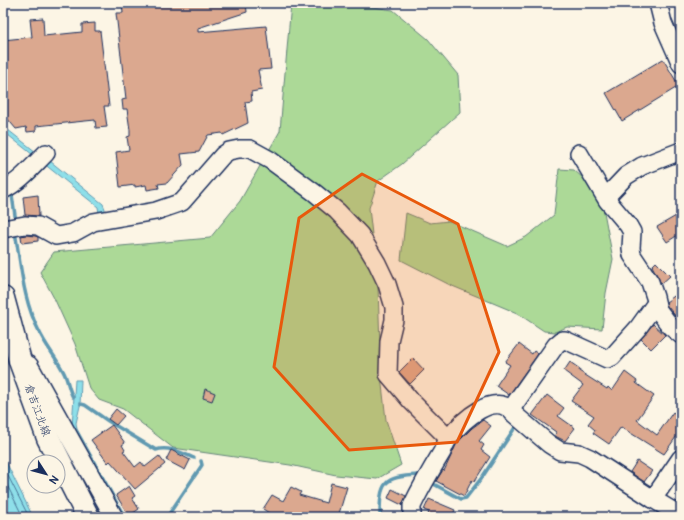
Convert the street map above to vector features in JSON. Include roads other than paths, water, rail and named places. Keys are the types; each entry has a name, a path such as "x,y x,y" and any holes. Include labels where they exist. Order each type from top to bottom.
{"main road":[{"name":"倉吉江北線","path":"3,297 20,361 48,438 88,517"}],"street":[{"path":"658,3 663,23 681,64"},
{"path":"3,229 25,225 38,226 56,236 73,233 93,222 156,211 182,202 223,155 230,151 239,149 250,149 270,160 315,192 337,211 360,235 378,263 387,284 394,307 394,320 389,341 388,374 411,401 448,438"},
{"path":"606,197 626,176 642,166 681,151"},
{"path":"3,190 9,187 28,171 46,153"},
{"path":"579,153 606,197 632,232 632,255 650,282 658,310 671,327 681,335"},
{"path":"511,409 556,345 562,340 607,359 612,357 638,328 656,303"},
{"path":"20,361 28,363 114,517"},
{"path":"412,517 412,506 448,438 471,416 485,406 499,405 511,409 514,414 560,451 579,453 590,458 681,516"},
{"path":"653,499 681,458"}],"water":[{"path":"3,126 50,161 103,204 105,209 104,213 99,213 98,207 3,131"},
{"path":"75,380 81,380 80,406 76,423 77,429 126,517 121,517 72,427"},
{"path":"3,456 7,464 33,517 3,517"}],"waterway":[{"path":"3,156 6,169"},
{"path":"12,195 16,222"},
{"path":"15,232 23,283 29,308 41,336 65,374 73,397"},
{"path":"81,404 85,405 108,421 156,450 171,449 194,458"},
{"path":"430,482 461,499 466,498 483,476 518,423"},
{"path":"167,517 202,465 201,461"},
{"path":"380,517 381,496 386,484 397,477 418,475"}]}
